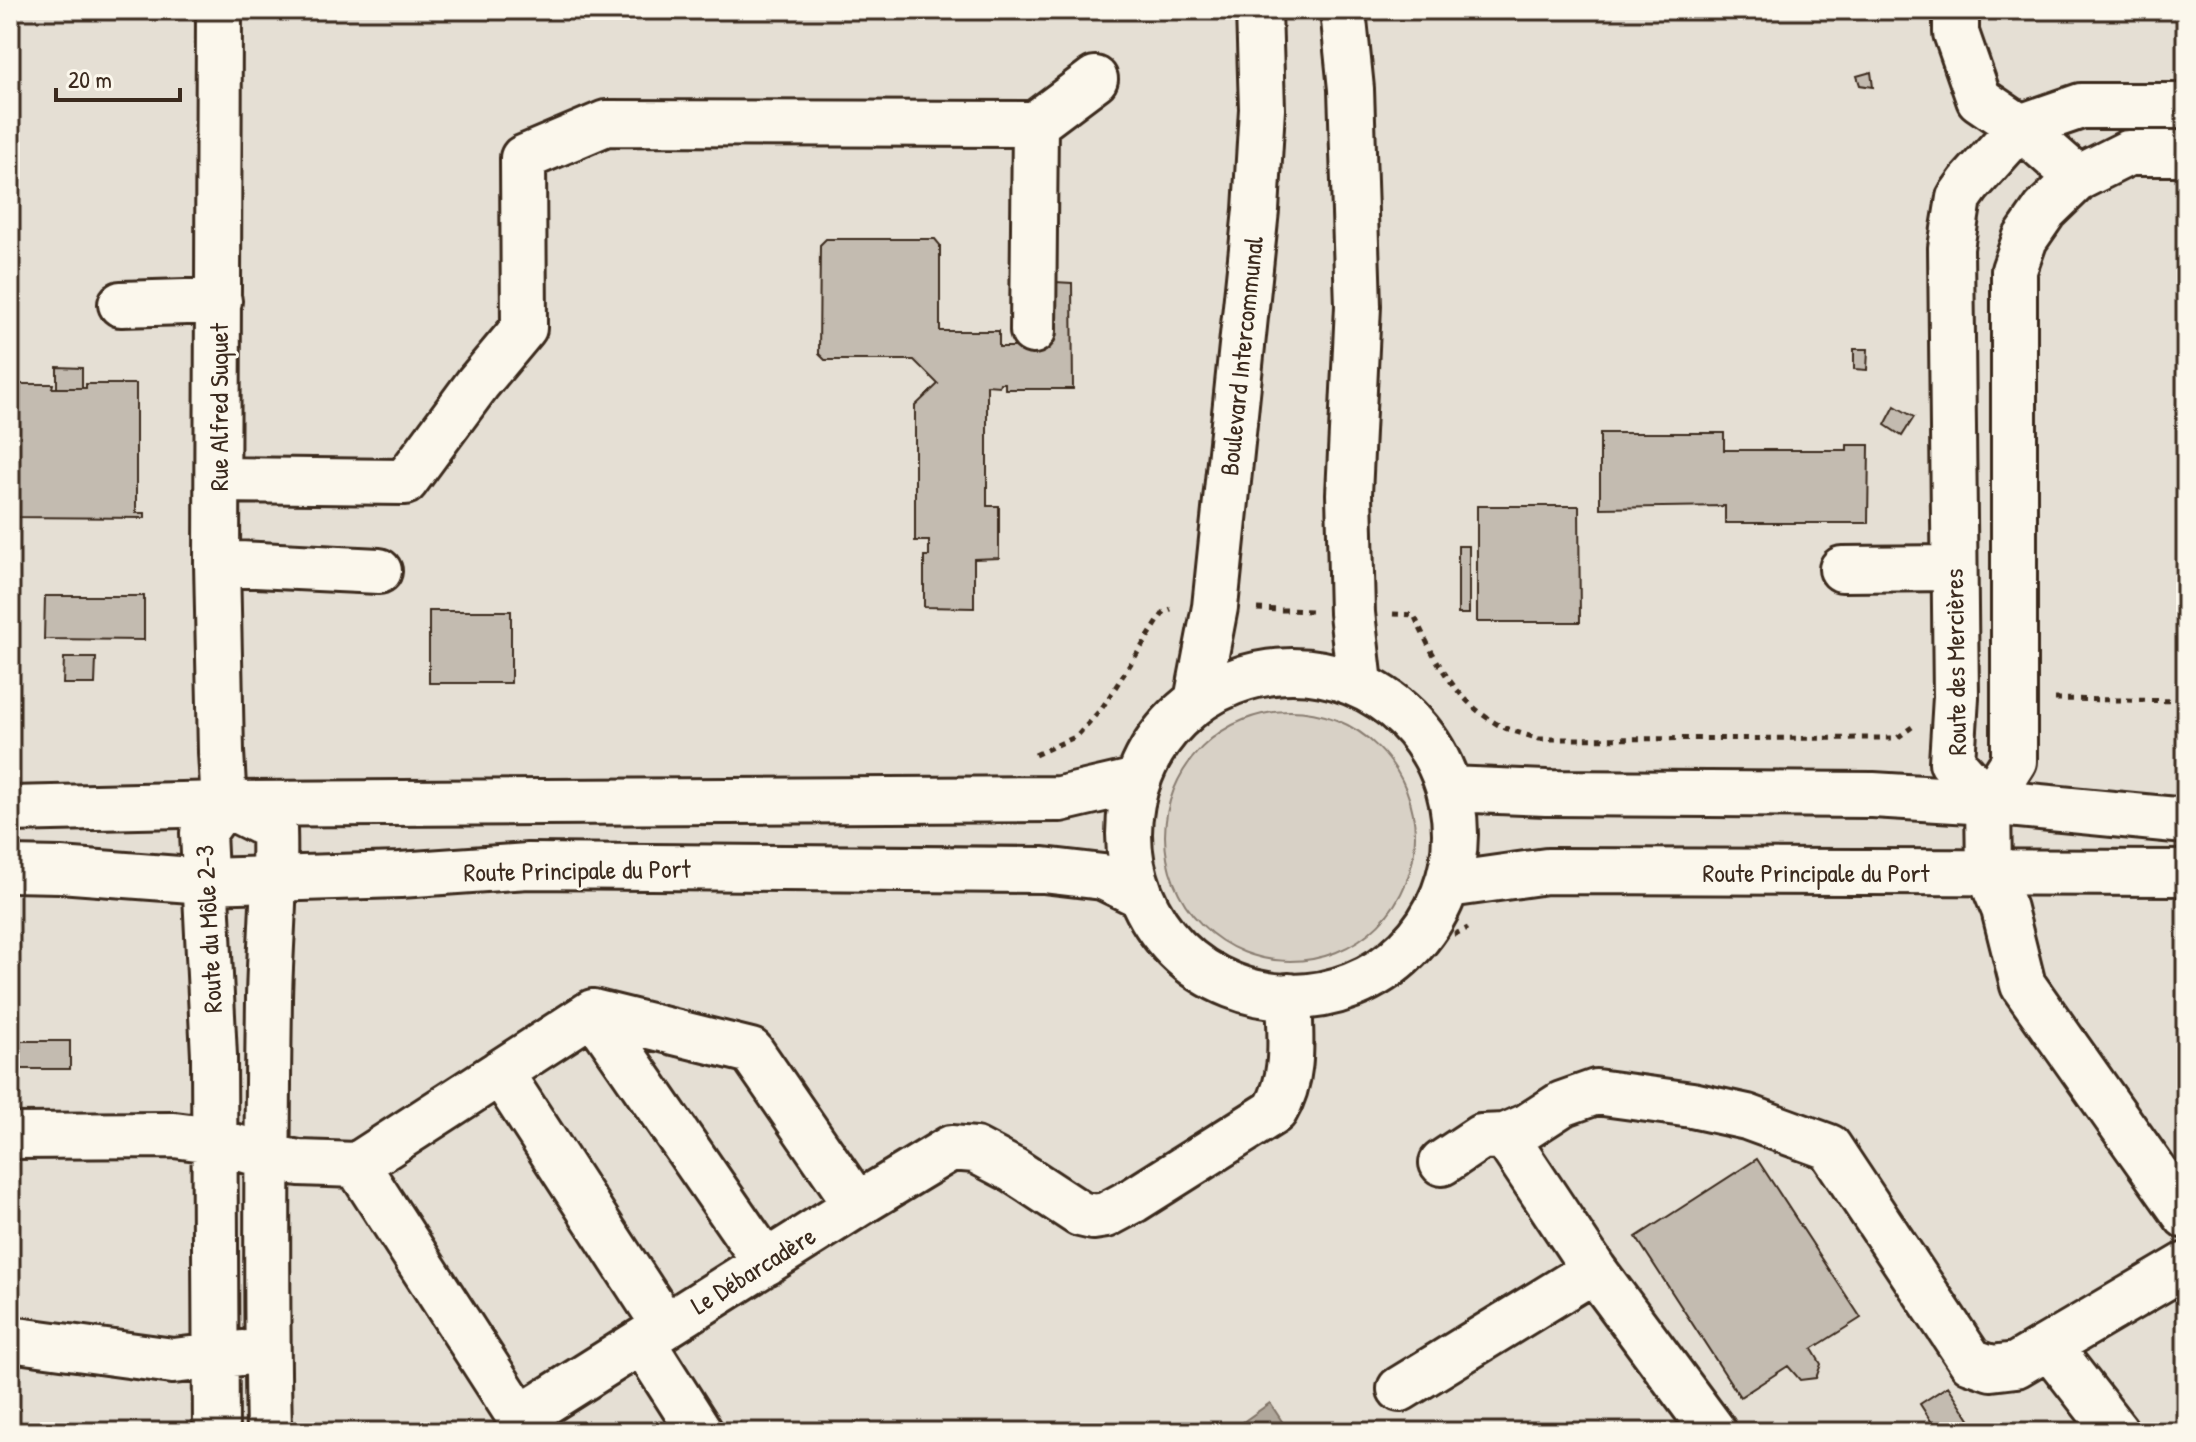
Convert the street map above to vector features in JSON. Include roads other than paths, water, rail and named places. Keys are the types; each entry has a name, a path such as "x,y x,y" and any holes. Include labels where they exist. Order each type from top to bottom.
{"main road":[{"name":"Rue Alfred Suquet","path":"219,10 217,563 224,804"},
{"name":"Boulevard Intercommunal","path":"1197,701 1215,607 1256,210 1262,109 1259,10"},
{"path":"1343,10 1351,89 1358,306 1349,494 1352,613 1360,684"},
{"path":"1956,10 1956,33 1979,99 2020,127 2078,178"},
{"path":"218,480 405,482 478,383 524,328 523,158 606,123 1035,124 1095,79"},
{"name":"Route des Mercières","path":"2186,106 2081,106 2020,127 1959,198 1951,248 1956,697 1952,762 1988,802 2014,761 2014,270 2025,239 2045,210 2078,178 2128,153 2186,153"},
{"path":"1033,331 1035,124"},
{"path":"121,304 219,294"},
{"path":"217,563 379,571"},
{"path":"1842,569 1954,568"},
{"path":"1269,672 1315,673 1360,684 1395,708 1427,742 1449,789 1456,837 1448,885 1418,938 1395,962 1356,985 1313,997 1264,995 1222,982 1186,958 1158,928 1140,895 1130,854 1131,807 1137,781 1170,726 1197,701 1233,682 1269,672"},
{"path":"10,809 224,804 1060,799 1137,781"},
{"path":"1449,789 1546,793 1873,795 1988,802 2169,822 2186,821"},
{"path":"1988,802 1989,873 2004,909 2023,985 2186,1216"},
{"name":"Route du Môle 2-3","path":"216,1432 214,1056 203,833 224,804 274,829 276,879 270,954 269,1432"},
{"name":"Route Principale du Port","path":"10,869 205,881 528,866 1043,870 1103,877 1140,895"},
{"name":"Route Principale du Port","path":"1448,885 1547,871 2186,873"},
{"name":"Le Débarcadère","path":"357,1165 530,1422 654,1334 951,1148 975,1150 1013,1170 1080,1214 1093,1217 1106,1215 1166,1181 1275,1111 1284,1096 1288,1080 1291,1054 1289,996"},
{"path":"10,1136 174,1135 213,1140 299,1163 357,1165 593,1012 751,1051 857,1205"},
{"path":"593,1012 766,1263"},
{"path":"500,1072 654,1334 700,1432"},
{"path":"1442,1163 1481,1137 1505,1136 1528,1126 1562,1104 1596,1092 1692,1105 1747,1117 1829,1147 1971,1361 1991,1368 2016,1365 2186,1265"},
{"path":"1505,1136 1594,1270 1714,1432"},
{"path":"1400,1389 1594,1270"},
{"path":"10,1339 173,1361 269,1352"},
{"path":"2049,1346 2116,1432"}]}
